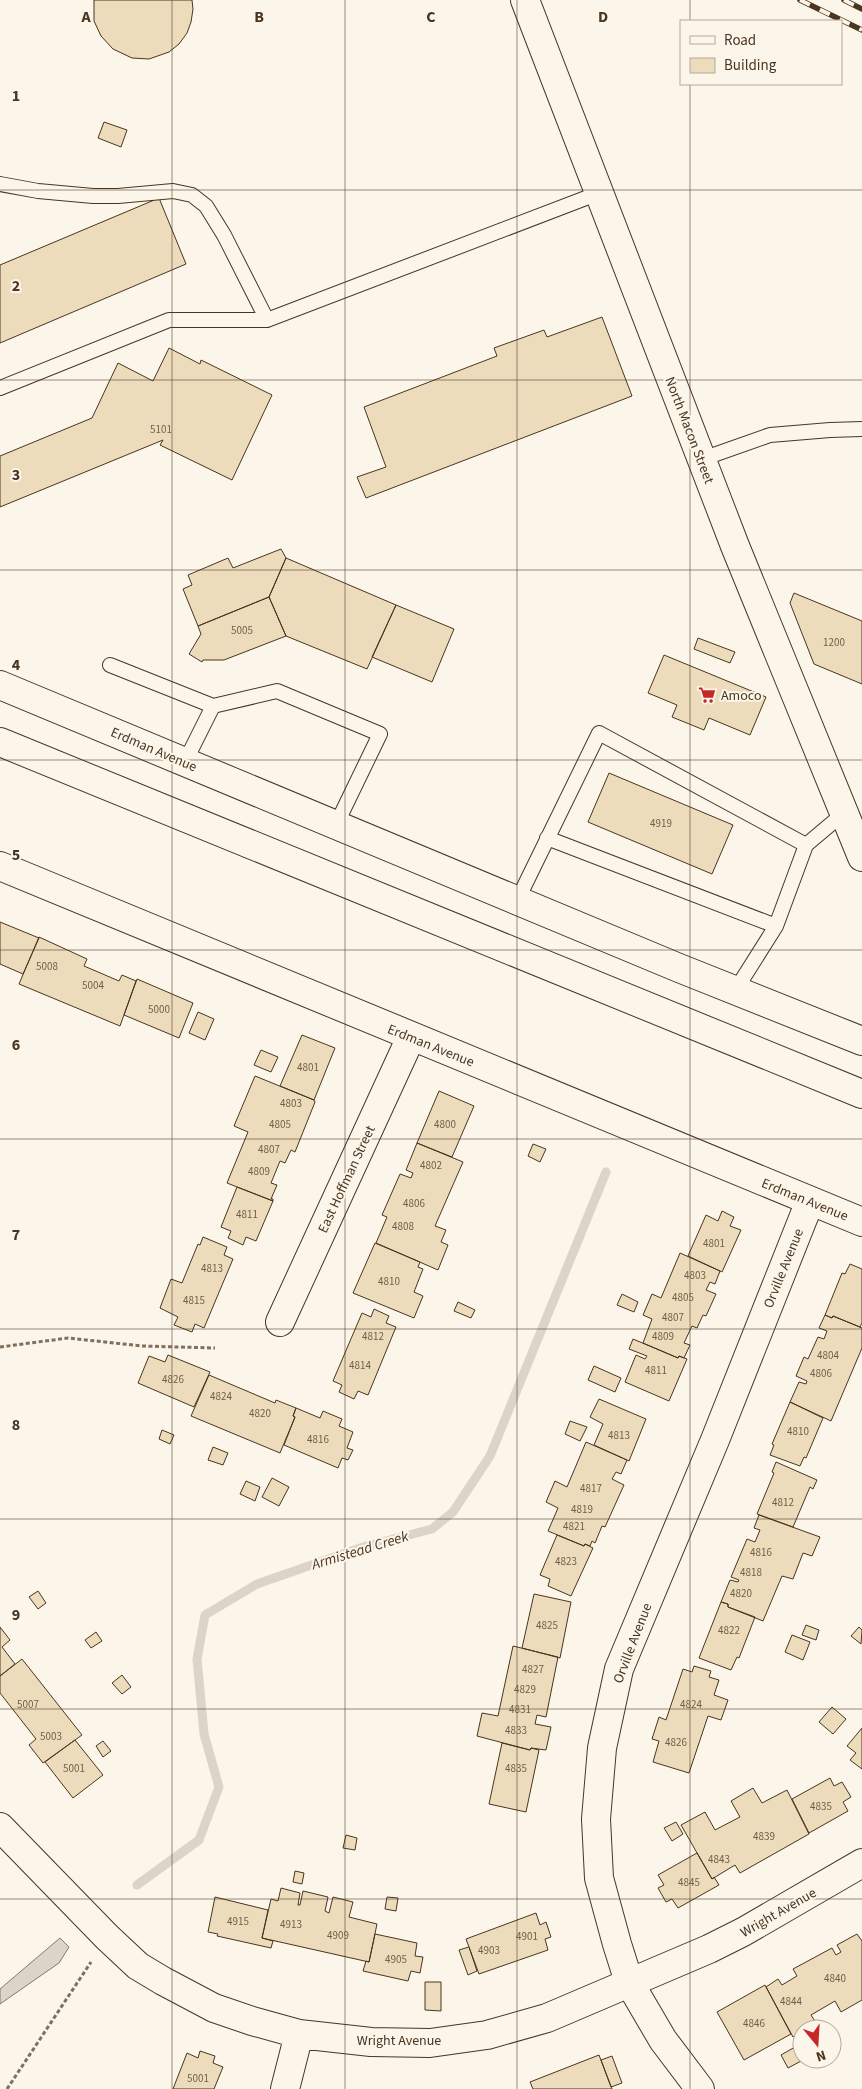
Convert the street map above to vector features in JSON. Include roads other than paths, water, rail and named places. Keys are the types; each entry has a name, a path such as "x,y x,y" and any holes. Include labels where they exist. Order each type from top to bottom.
{"street":[{"name":"North Macon Street","path":"525,0 735,546 862,857"},
{"name":"Erdman Avenue","path":"0,685 517,901 862,1041"},
{"path":"0,742 862,1094"},
{"name":"Erdman Avenue","path":"0,866 862,1222"},
{"name":"East Hoffman Street","path":"280,1322 411,1037"},
{"name":"Orville Avenue","path":"700,2089 663,2040 629,1982 617,1944 599,1878 596,1819 602,1748 619,1669 715,1440 810,1201"},
{"name":"Wright Avenue","path":"0,1827 138,1966 185,1994 214,2008 299,2034 381,2043 430,2044 487,2035 547,2018 709,1949 743,1932 862,1863"},
{"path":"284,2089 299,2034"}],"lane":[{"path":"0,184 38,191 93,196 118,196 173,191 192,195 206,206 224,235 267,320"},
{"path":"0,388 169,320 267,320 598,193"},
{"path":"702,459 770,435 862,429"},
{"path":"110,665 213,706 277,691 380,734 336,826"},
{"path":"185,762 213,706"},
{"path":"517,901 599,733 806,845"},
{"path":"735,991 776,926 806,845 844,813"},
{"path":"547,838 776,926"}],"waterway":[{"name":"Armistead Creek","path":"137,1885 199,1840 219,1787 204,1734 197,1659 205,1615 257,1584 363,1547 432,1529 453,1512 490,1456 606,1172"}],"railway":[{"path":"800,0 841,20"},
{"path":"844,0 862,9"},
{"path":"842,20 862,30"}],"place":[{"name":"Amoco","path":"707,695"}]}
